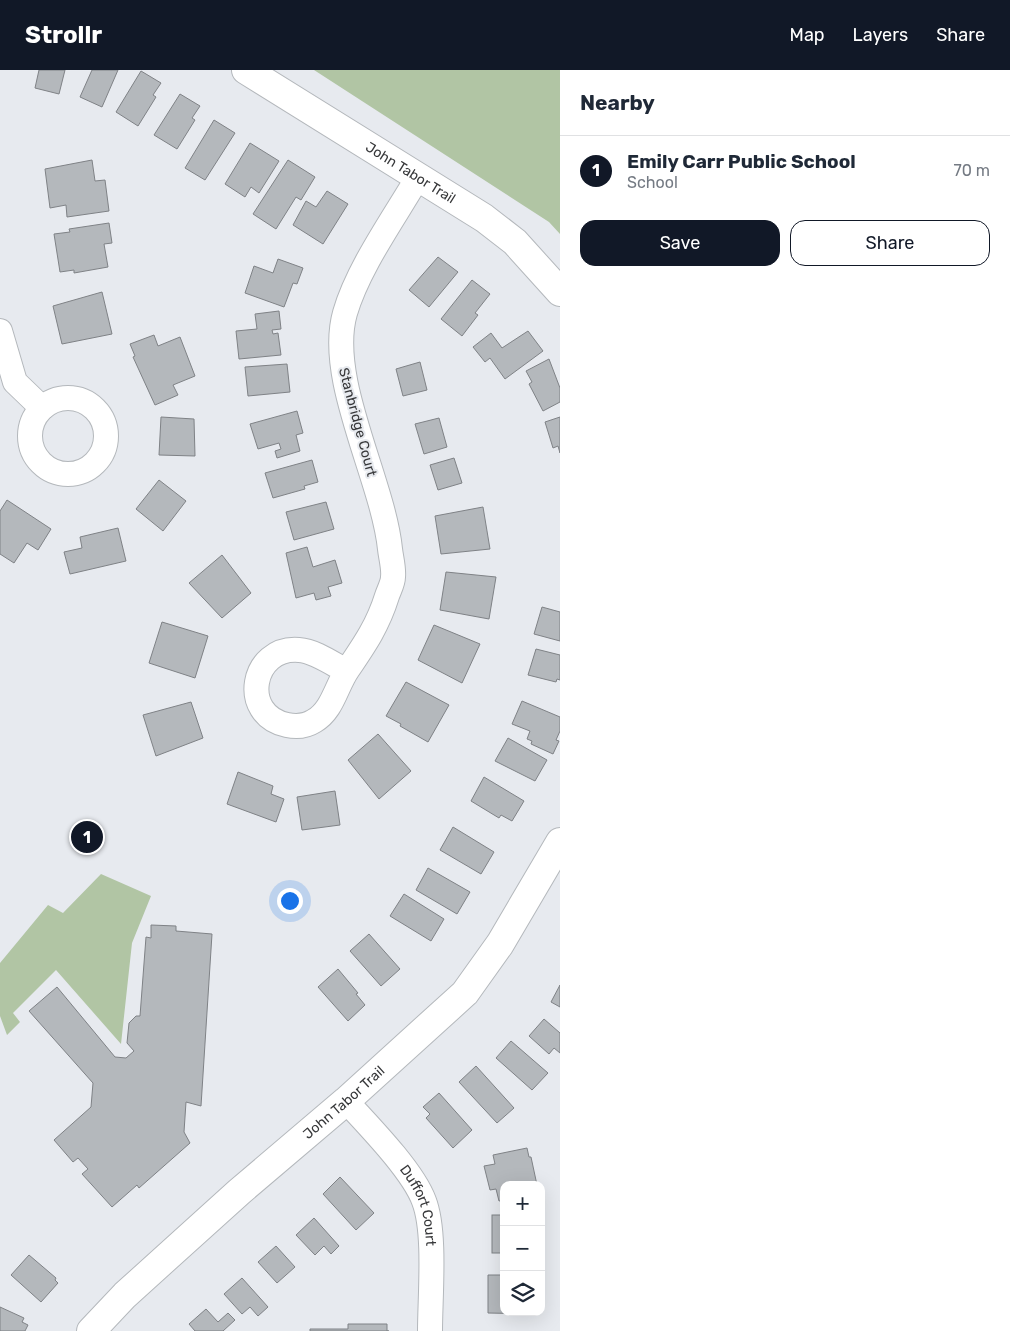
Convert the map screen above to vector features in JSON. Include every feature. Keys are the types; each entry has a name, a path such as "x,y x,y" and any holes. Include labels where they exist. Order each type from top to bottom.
{"street":[{"name":"John Tabor Trail","path":"246,70 484,218 515,242 560,292"},
{"name":"Stanbridge Court","path":"346,671 366,645 382,614 393,577 389,536 348,390 341,356 341,333 344,314 356,284 418,177"},
{"path":"0,331 15,382 42,408"},
{"name":"John Tabor Trail","path":"91,1331 98,1320 130,1290 346,1102 465,993 500,944 560,842"},
{"name":"Duffort Court","path":"346,1102 415,1183 424,1201 430,1223 430,1331"}],"green space":[{"path":"314,70 560,70 560,234 549,222"},
{"path":"101,874 151,896 132,943 121,1044 56,970 13,1013 20,1022 7,1035 0,1016 0,963 48,905 63,913"}],"building":[{"path":"39,70 65,70 59,94 35,88"},
{"path":"92,70 118,70 102,107 80,97"},
{"path":"141,71 161,83 153,95 156,97 138,126 116,112"},
{"path":"180,94 200,106 192,118 195,120 177,149 154,135"},
{"path":"214,120 235,133 205,180 185,168"},
{"path":"250,143 279,161 259,193 251,187 245,197 225,184"},
{"path":"92,160 95,181 105,180 109,211 67,217 66,205 50,208 45,169"},
{"path":"288,160 315,177 301,200 296,197 276,229 253,214"},
{"path":"327,191 348,204 323,244 293,225 306,201 316,207"},
{"path":"109,223 112,243 104,244 108,267 74,273 74,270 60,272 54,234 70,232 69,229"},
{"path":"438,257 458,272 429,307 409,290"},
{"path":"278,259 303,268 297,284 293,283 284,307 245,293 254,266 273,273"},
{"path":"472,280 490,294 475,313 478,315 462,336 441,319"},
{"path":"102,292 112,334 62,344 53,306"},
{"path":"279,311 281,329 272,330 273,334 278,333 281,355 239,359 236,331 257,329 255,314"},
{"path":"528,331 543,351 505,379 490,358 485,362 473,347 491,333 502,348"},
{"path":"154,335 158,346 180,337 195,376 173,385 178,395 155,405 133,357 135,356 130,344"},
{"path":"549,359 560,388 560,402 543,411 529,384 532,382 526,371"},
{"path":"420,362 427,390 403,396 396,369"},
{"path":"287,364 290,392 248,396 245,367"},
{"path":"297,411 303,433 296,435 300,451 277,458 275,451 281,449 279,443 258,449 250,424"},
{"path":"161,417 194,419 195,456 159,455"},
{"path":"560,417 560,453 558,446 553,448 545,422"},
{"path":"439,418 447,447 424,454 415,424"},
{"path":"454,458 462,483 438,490 430,465"},
{"path":"312,460 318,482 304,486 305,489 273,498 265,473"},
{"path":"159,480 186,501 163,531 136,509"},
{"path":"7,500 51,529 38,550 27,543 14,563 0,554 0,511"},
{"path":"326,502 334,529 294,540 286,512"},
{"path":"483,507 490,549 441,554 435,516"},
{"path":"118,528 126,561 70,574 64,552 82,548 80,537"},
{"path":"307,547 313,567 335,560 342,583 328,587 331,596 316,600 314,593 296,598 286,553"},
{"path":"222,555 251,593 222,618 189,583"},
{"path":"446,572 496,577 489,619 440,610"},
{"path":"542,607 560,612 560,641 534,634"},
{"path":"162,622 208,636 195,678 149,663"},
{"path":"434,625 480,644 462,683 418,660"},
{"path":"536,649 560,655 560,680 557,679 556,682 528,675"},
{"path":"406,682 449,705 428,742 386,716"},
{"path":"522,701 560,717 560,731 556,740 559,741 553,754 531,744 532,741 527,739 530,731 512,724"},
{"path":"191,702 203,738 156,756 143,715"},
{"path":"378,734 411,771 379,799 348,760"},
{"path":"508,738 547,760 535,781 495,761"},
{"path":"238,772 273,786 271,794 284,799 276,822 227,804"},
{"path":"484,777 524,801 512,821 501,815 499,818 471,801"},
{"path":"335,791 340,825 302,830 297,797"},
{"path":"453,827 494,852 481,874 440,850"},
{"path":"428,868 470,892 457,914 416,890"},
{"path":"404,894 444,919 431,941 390,916"},
{"path":"151,925 176,926 176,931 212,934 201,1106 186,1102 184,1132 190,1143 139,1188 137,1185 112,1207 82,1174 88,1169 78,1158 73,1162 54,1140 91,1107 93,1083 29,1011 57,987 115,1057 126,1058 134,1051 127,1043 129,1023 136,1016 140,1016 146,937 151,938"},
{"path":"369,934 400,969 381,986 350,951"},
{"path":"338,969 358,993 356,994 365,1005 348,1021 318,987"},
{"path":"560,985 560,1007 551,1002"},
{"path":"544,1019 560,1033 560,1053 554,1048 549,1054 529,1036"},
{"path":"511,1041 548,1073 532,1090 496,1058"},
{"path":"476,1066 514,1108 497,1123 459,1082"},
{"path":"439,1093 472,1130 453,1148 426,1118 430,1114 423,1107"},
{"path":"527,1148 536,1181 500,1181 499,1201 496,1189 490,1190 484,1166 495,1164 493,1155"},
{"path":"340,1177 374,1213 356,1230 323,1194"},
{"path":"492,1215 500,1215 500,1253 492,1253"},
{"path":"314,1218 339,1246 331,1254 324,1246 315,1255 296,1235"},
{"path":"276,1246 295,1267 277,1283 258,1262"},
{"path":"29,1255 56,1278 55,1280 58,1283 41,1302 11,1275"},
{"path":"488,1275 500,1275 500,1313 488,1313"},
{"path":"242,1278 268,1307 258,1316 250,1307 242,1314 224,1294"},
{"path":"0,1307 24,1318 22,1322 28,1325 25,1331 0,1331"},
{"path":"206,1309 218,1322 228,1313 235,1320 223,1331 195,1331 189,1324"},
{"path":"348,1324 387,1324 387,1331 310,1331 310,1329 348,1329"}],"place":[{"name":"Emily Carr Public School","path":"87,837"}]}
